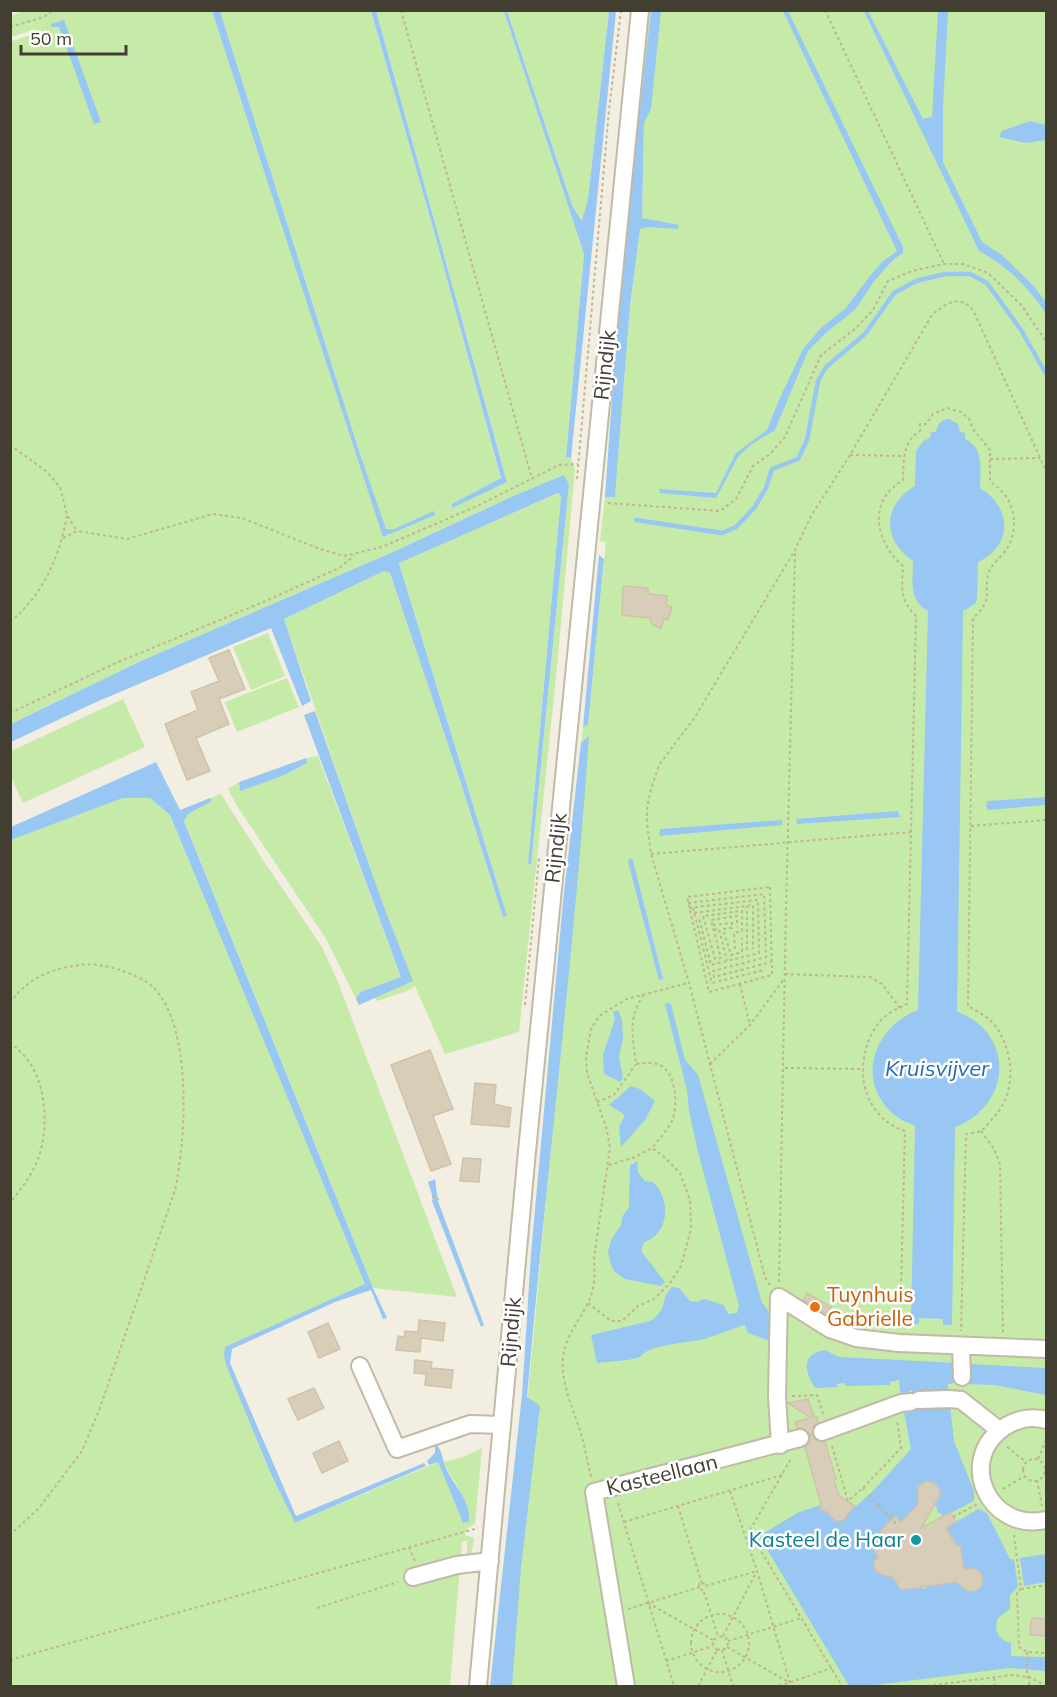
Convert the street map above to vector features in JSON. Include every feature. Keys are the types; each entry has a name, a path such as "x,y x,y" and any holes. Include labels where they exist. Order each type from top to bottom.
{"street":[{"name":"Rijndijk","path":"478,1686 538,1036 640,10"},
{"path":"779,1297 827,1328 856,1338 961,1353 1004,1348 1047,1349"},
{"path":"779,1297 777,1396 780,1445"},
{"path":"961,1353 958,1390 996,1433"},
{"path":"360,1366 397,1449 470,1424 502,1425"},
{"path":"825,1431 907,1402 958,1390"},
{"path":"1046,1521 1016,1520 982,1501 981,1466 985,1449 996,1433 1012,1422 1026,1418 1047,1420"},
{"name":"Kasteellaan","path":"626,1686 594,1492 800,1438"},
{"path":"413,1577 457,1565 490,1561"}],"path":[{"path":"10,27 44,17 53,10"},
{"path":"63,538 77,531 127,539 213,513 242,518 320,549 344,556 356,555 391,544 477,506 532,478 401,10"},
{"name":"Rijndijk","path":"532,478 559,465 578,464 609,110 621,10"},
{"path":"825,10 944,264"},
{"path":"612,504 720,511 736,499 753,466 770,454 785,437 821,356 855,329 873,310 888,281 912,271 944,264 963,264 988,273 1022,306 1047,342"},
{"path":"779,1297 765,1277 710,1064 651,854 647,807 659,765 695,717 932,315 948,304 960,301 968,303 974,312 1047,471"},
{"path":"900,1332 905,1131 895,1128 875,1109 866,1094 863,1069 867,1044 878,1024 890,1013 908,1004 916,616 902,598 903,566 893,558 878,527 881,506 891,489 903,480 907,441 920,431 920,424 926,424 933,414 948,408 961,412 969,419 973,429 990,450 990,481 1004,494 1015,521 1008,547 989,570 988,596 984,608 973,618 968,1006 984,1015 996,1026 1010,1056 1011,1075 1006,1101 998,1113 981,1131 966,1134 961,1353"},
{"path":"10,445 46,471 60,487 67,515 77,531"},
{"path":"850,455 904,456"},
{"path":"990,459 1040,458"},
{"path":"10,622 33,600 46,580 63,538 67,515"},
{"path":"779,1297 784,979 795,550"},
{"path":"10,713 116,663 329,573 356,555"},
{"path":"971,826 1047,820"},
{"path":"651,854 911,832"},
{"path":"691,908 709,992 772,975 770,887 687,897 694,913 712,983 764,969"},
{"path":"688,903 764,894 766,957 713,971 714,978 771,962"},
{"path":"691,908 758,900 759,953 711,965 699,918"},
{"path":"694,913 753,905 753,949"},
{"path":"747,906 747,951"},
{"path":"735,949 734,933 742,931 742,911 703,916 715,959 721,958 711,920 737,916 737,927"},
{"path":"713,925 732,923 732,928 723,929 730,955 742,952 742,938"},
{"path":"714,930 719,929 726,961"},
{"path":"10,1003 28,984 64,966 88,964 109,966 132,974 152,986 165,1005 173,1024 178,1049 184,1116 175,1190 100,1408 82,1451 39,1508 10,1535"},
{"path":"785,974 870,977 882,984 900,1008"},
{"path":"710,1064 750,1025 784,979"},
{"path":"594,1492 584,1442 562,1372 563,1354 568,1335 593,1291 594,1258 609,1165 610,1148 588,1073 586,1057 591,1029 599,1016 627,999 688,983"},
{"path":"740,983 750,1025"},
{"path":"597,1102 614,1095 636,1064 632,1017 645,994"},
{"path":"10,1042 28,1060 40,1084 45,1109 44,1135 38,1159 25,1183 10,1203"},
{"path":"609,1165 635,1157 652,1148 668,1128 674,1115 675,1090 666,1070 659,1065 636,1064"},
{"path":"783,1068 863,1069"},
{"path":"981,1131 994,1149 1000,1164 1004,1348"},
{"path":"588,1303 611,1321 622,1321 639,1306 663,1292 681,1266 691,1228 690,1200 680,1173 652,1148"},
{"path":"432,1197 439,1199"},
{"path":"777,1396 817,1395 825,1431 848,1501 863,1489 901,1448 907,1402"},
{"path":"996,1433 1026,1462"},
{"path":"1038,1459 1047,1440"},
{"path":"1038,1459 1046,1471 1042,1477 1030,1480 1024,1476 1023,1469 1026,1462 1038,1459"},
{"path":"624,1522 782,1475 746,1535"},
{"path":"953,1517 1024,1476"},
{"path":"1036,1480 1046,1521"},
{"path":"614,1488 674,1686"},
{"path":"730,1491 758,1571 790,1683"},
{"path":"869,1495 898,1526"},
{"path":"678,1506 718,1636"},
{"path":"1016,1520 1014,1535 1021,1587 1017,1592 1017,1641 1019,1647 1027,1654 1047,1653"},
{"path":"10,1660 478,1528"},
{"path":"749,1531 842,1686"},
{"path":"614,1613 758,1571"},
{"path":"723,1636 758,1571"},
{"path":"317,1608 413,1577"},
{"path":"1021,1587 1047,1586"},
{"path":"648,1603 713,1640"},
{"path":"723,1615 733,1618 742,1625 748,1635 749,1646 746,1658 729,1671 718,1672 707,1669 698,1662 693,1652 691,1641 695,1630 702,1621 712,1616 723,1615"},
{"path":"728,1641 801,1618"},
{"path":"713,1640 718,1636 723,1636 728,1641"},
{"path":"713,1640 713,1646 717,1650 727,1647 728,1641"},
{"path":"666,1661 713,1646"},
{"path":"727,1647 790,1683"},
{"path":"698,1686 717,1650"},
{"path":"722,1650 733,1686"},
{"path":"1027,1654 1030,1686"},
{"path":"779,1686 832,1668"},
{"path":"927,1686 1011,1675 1029,1677 1047,1686"},
{"path":"994,1678 995,1686"}],"green space":[{"path":"25,10 212,11 384,537 435,512 394,529 386,530 220,11 371,11 434,231 501,479 452,504 507,481 376,11 504,11 584,254 566,456 571,458 575,469 519,1032 445,1054 415,986 377,1001 375,998 412,980 384,907 284,619 384,571 390,573 460,780 503,917 507,916 399,562 559,493 561,496 528,863 531,865 569,484 564,476 511,497 393,552 141,661 11,724 10,42 36,33 35,29 11,37 11,16"},
{"path":"507,11 609,11 588,199 583,221 572,205"},
{"name":"Kasteel de Haar","path":"648,11 1046,11 1046,1686 501,1686 589,737 581,743 583,727 588,725 606,542 600,541 605,497 615,497 630,306 640,229 646,219 642,218 646,118 641,110 639,112"},
{"path":"268,633 285,676 251,690 233,647"},
{"path":"287,678 299,707 237,732 225,702"},
{"path":"123,699 145,747 23,803 11,777 11,751"},
{"path":"318,756 401,977 360,992 356,999 325,937 228,789 239,782 240,790 280,777 307,763 306,758"},
{"path":"221,794 322,947 338,982 457,1297 373,1288 184,820 188,814 211,801 210,798"},
{"path":"123,798 150,798 170,815 366,1284 225,1347 226,1365 270,1472 295,1523 438,1462 463,1523 459,1489 443,1462 463,1457 482,1448 475,1524 467,1528 465,1535 474,1538 471,1558 467,1558 467,1540 462,1542 450,1686 11,1686 11,840"}],"water":[{"path":"212,11 220,11 359,451 386,529 394,529 434,511 435,515 383,537"},
{"path":"371,11 376,11 507,482 452,508 452,504 501,478"},
{"path":"504,11 507,11 572,205 582,221 588,199 609,11 616,11 571,458 566,457 584,254"},
{"path":"651,11 661,11 651,109 644,123 642,218 679,225 678,229 648,227 640,229 630,306 615,497 605,497 620,283"},
{"path":"783,11 788,11 903,247 903,253 893,260 875,280 855,310 828,331 808,351 775,430 749,446 738,457 716,498 660,493 659,489 716,493 736,453 767,430 803,349 822,327 845,309 882,262 897,251"},
{"path":"864,11 868,11 923,119 932,117 938,11 948,11 943,162 982,242 1002,255 1031,283 1046,302 1046,314 1017,278 999,263 979,251"},
{"path":"64,20 101,122 94,124 59,27 51,27 51,24"},
{"path":"1030,121 1046,125 1046,140 1026,143 999,137 1002,131"},
{"name":"Kruisvijver","path":"949,419 958,424 960,432 965,433 965,439 976,448 981,466 980,488 998,505 1004,526 1003,536 998,546 990,555 978,562 977,599 975,604 963,611 957,1011 984,1029 998,1057 999,1071 990,1099 969,1120 955,1127 952,1325 943,1325 943,1319 919,1318 919,1324 911,1324 915,1126 891,1112 880,1098 874,1084 873,1069 875,1054 891,1028 918,1010 928,611 914,595 913,561 896,543 891,533 890,523 896,503 915,486 916,451 923,441 930,438 931,432 936,432 943,420"},
{"path":"564,475 569,484 531,865 528,863 561,496 558,493 399,563 507,916 503,917 460,780 390,573 384,571 284,619 311,701 302,706 271,628 94,703 11,742 11,724 141,661"},
{"path":"599,555 604,559 588,725 583,727"},
{"path":"315,711 384,907 413,981 359,1005 356,999 360,992 401,977 304,715"},
{"path":"589,736 576,902 527,1397 540,1406 521,1568 512,1686 490,1686 522,1395 531,1254 563,902 581,743"},
{"path":"306,758 307,763 280,777 240,791 239,782"},
{"path":"156,762 180,810 210,798 212,801 188,814 184,821 387,1318 383,1319 371,1290 335,1302 232,1349 230,1363 296,1516 424,1463 426,1466 295,1523 270,1472 226,1365 225,1347 365,1284 170,815 150,798 123,798 11,840 11,827"},
{"path":"1046,797 1046,805 988,810 986,806 987,801"},
{"path":"898,811 900,817 797,824 796,819"},
{"path":"782,820 782,825 659,836 660,829"},
{"path":"630,858 633,861 663,979 659,980 628,862"},
{"path":"665,1004 671,1004 685,1060 698,1075 762,1303 770,1316 768,1340 748,1333 745,1325 704,1339 652,1349 640,1357 597,1363 591,1335 650,1321 660,1312 672,1287 679,1288 690,1301 697,1302 704,1299 724,1305 728,1314 737,1313 739,1306 698,1152 687,1090"},
{"path":"618,1010 622,1020 623,1039 619,1056 623,1078 620,1082 604,1074 603,1055 615,1019 613,1012"},
{"path":"631,1086 640,1089 655,1101 645,1120 621,1147 619,1127 625,1115 609,1105"},
{"path":"638,1161 639,1174 645,1181 653,1182 659,1189 665,1206 663,1224 659,1232 644,1242 641,1251 665,1282 661,1286 625,1279 614,1271 608,1252 611,1240 629,1207 630,1165"},
{"path":"435,1179 438,1201 484,1325 481,1327 432,1201 428,1182"},
{"path":"825,1350 839,1357 958,1363 956,1383 948,1384 954,1441 974,1491 974,1501 943,1517 932,1503 940,1492 938,1487 933,1483 922,1483 918,1488 920,1500 918,1504 894,1530 888,1524 880,1532 884,1535 872,1548 878,1557 874,1562 875,1568 877,1572 891,1574 901,1590 921,1587 924,1589 928,1586 960,1582 967,1590 976,1590 982,1583 980,1572 971,1568 964,1571 960,1548 946,1528 978,1509 987,1513 1010,1559 1014,1559 1018,1587 1010,1595 1010,1609 998,1618 996,1627 998,1634 1003,1640 1011,1643 1011,1656 1046,1657 1046,1671 1009,1668 868,1686 849,1686 759,1536 799,1512 821,1505 821,1510 836,1521 842,1521 911,1449 903,1407 913,1412 916,1408 912,1390 909,1391 909,1395 901,1399 899,1380 890,1382 890,1385 845,1386 845,1383 837,1384 837,1387 815,1388 807,1370 808,1360 811,1355"},
{"path":"966,1364 1046,1368 1046,1395 994,1385 966,1384"},
{"path":"437,1445 447,1470 467,1505 469,1521 463,1523 438,1462 429,1465 427,1461 435,1453"},
{"path":"1046,1554 1046,1582 1024,1586 1020,1558"}],"building":[{"path":"623,586 648,588 648,594 667,596 666,605 672,607 668,620 664,619 661,628 652,625 650,618 622,615"},
{"path":"229,650 245,689 219,699 229,724 196,738 210,771 187,780 165,724 198,710 191,692 219,681 209,658"},
{"path":"430,1050 453,1109 433,1116 451,1164 431,1171 391,1065"},
{"path":"475,1083 496,1085 494,1104 511,1108 509,1127 471,1124"},
{"path":"463,1158 481,1159 479,1182 460,1181"},
{"path":"807,1293 831,1307 826,1314 803,1300"},
{"path":"419,1320 445,1323 443,1341 421,1338 420,1352 396,1350 398,1336 404,1337 405,1331 418,1332"},
{"path":"328,1323 340,1349 319,1358 308,1332"},
{"path":"415,1360 432,1362 431,1368 453,1370 451,1388 425,1385 426,1374 414,1373"},
{"path":"314,1388 324,1408 298,1420 288,1399"},
{"path":"808,1399 818,1422 814,1426 812,1435 816,1440 825,1442 839,1496 855,1506 842,1521 836,1521 827,1512 820,1510 821,1504 805,1447 810,1441 810,1435 803,1428 797,1428 795,1422 811,1418 788,1403"},
{"path":"339,1441 348,1461 322,1473 313,1453"},
{"name":"Kasteel de Haar","path":"927,1481 939,1488 940,1495 921,1528 951,1512 956,1522 946,1528 956,1545 960,1546 964,1569 975,1569 981,1573 983,1580 981,1587 975,1591 968,1591 956,1582 901,1590 892,1576 885,1576 874,1568 874,1562 878,1557 872,1548 884,1535 880,1532 895,1516 901,1522 918,1504 918,1487"},
{"path":"1034,1618 1047,1619 1047,1636 1030,1635 1031,1620"}],"waterway":[{"path":"636,520 722,533 736,527 754,508 766,488 772,469 798,459 807,440 818,381 826,367 865,334 894,293 916,281 945,274 970,274 987,283 1021,330 1046,374"}],"place":[{"name":"Tuynhuis Gabrielle","path":"815,1307"},
{"name":"Kasteel de Haar","path":"916,1540"}]}
